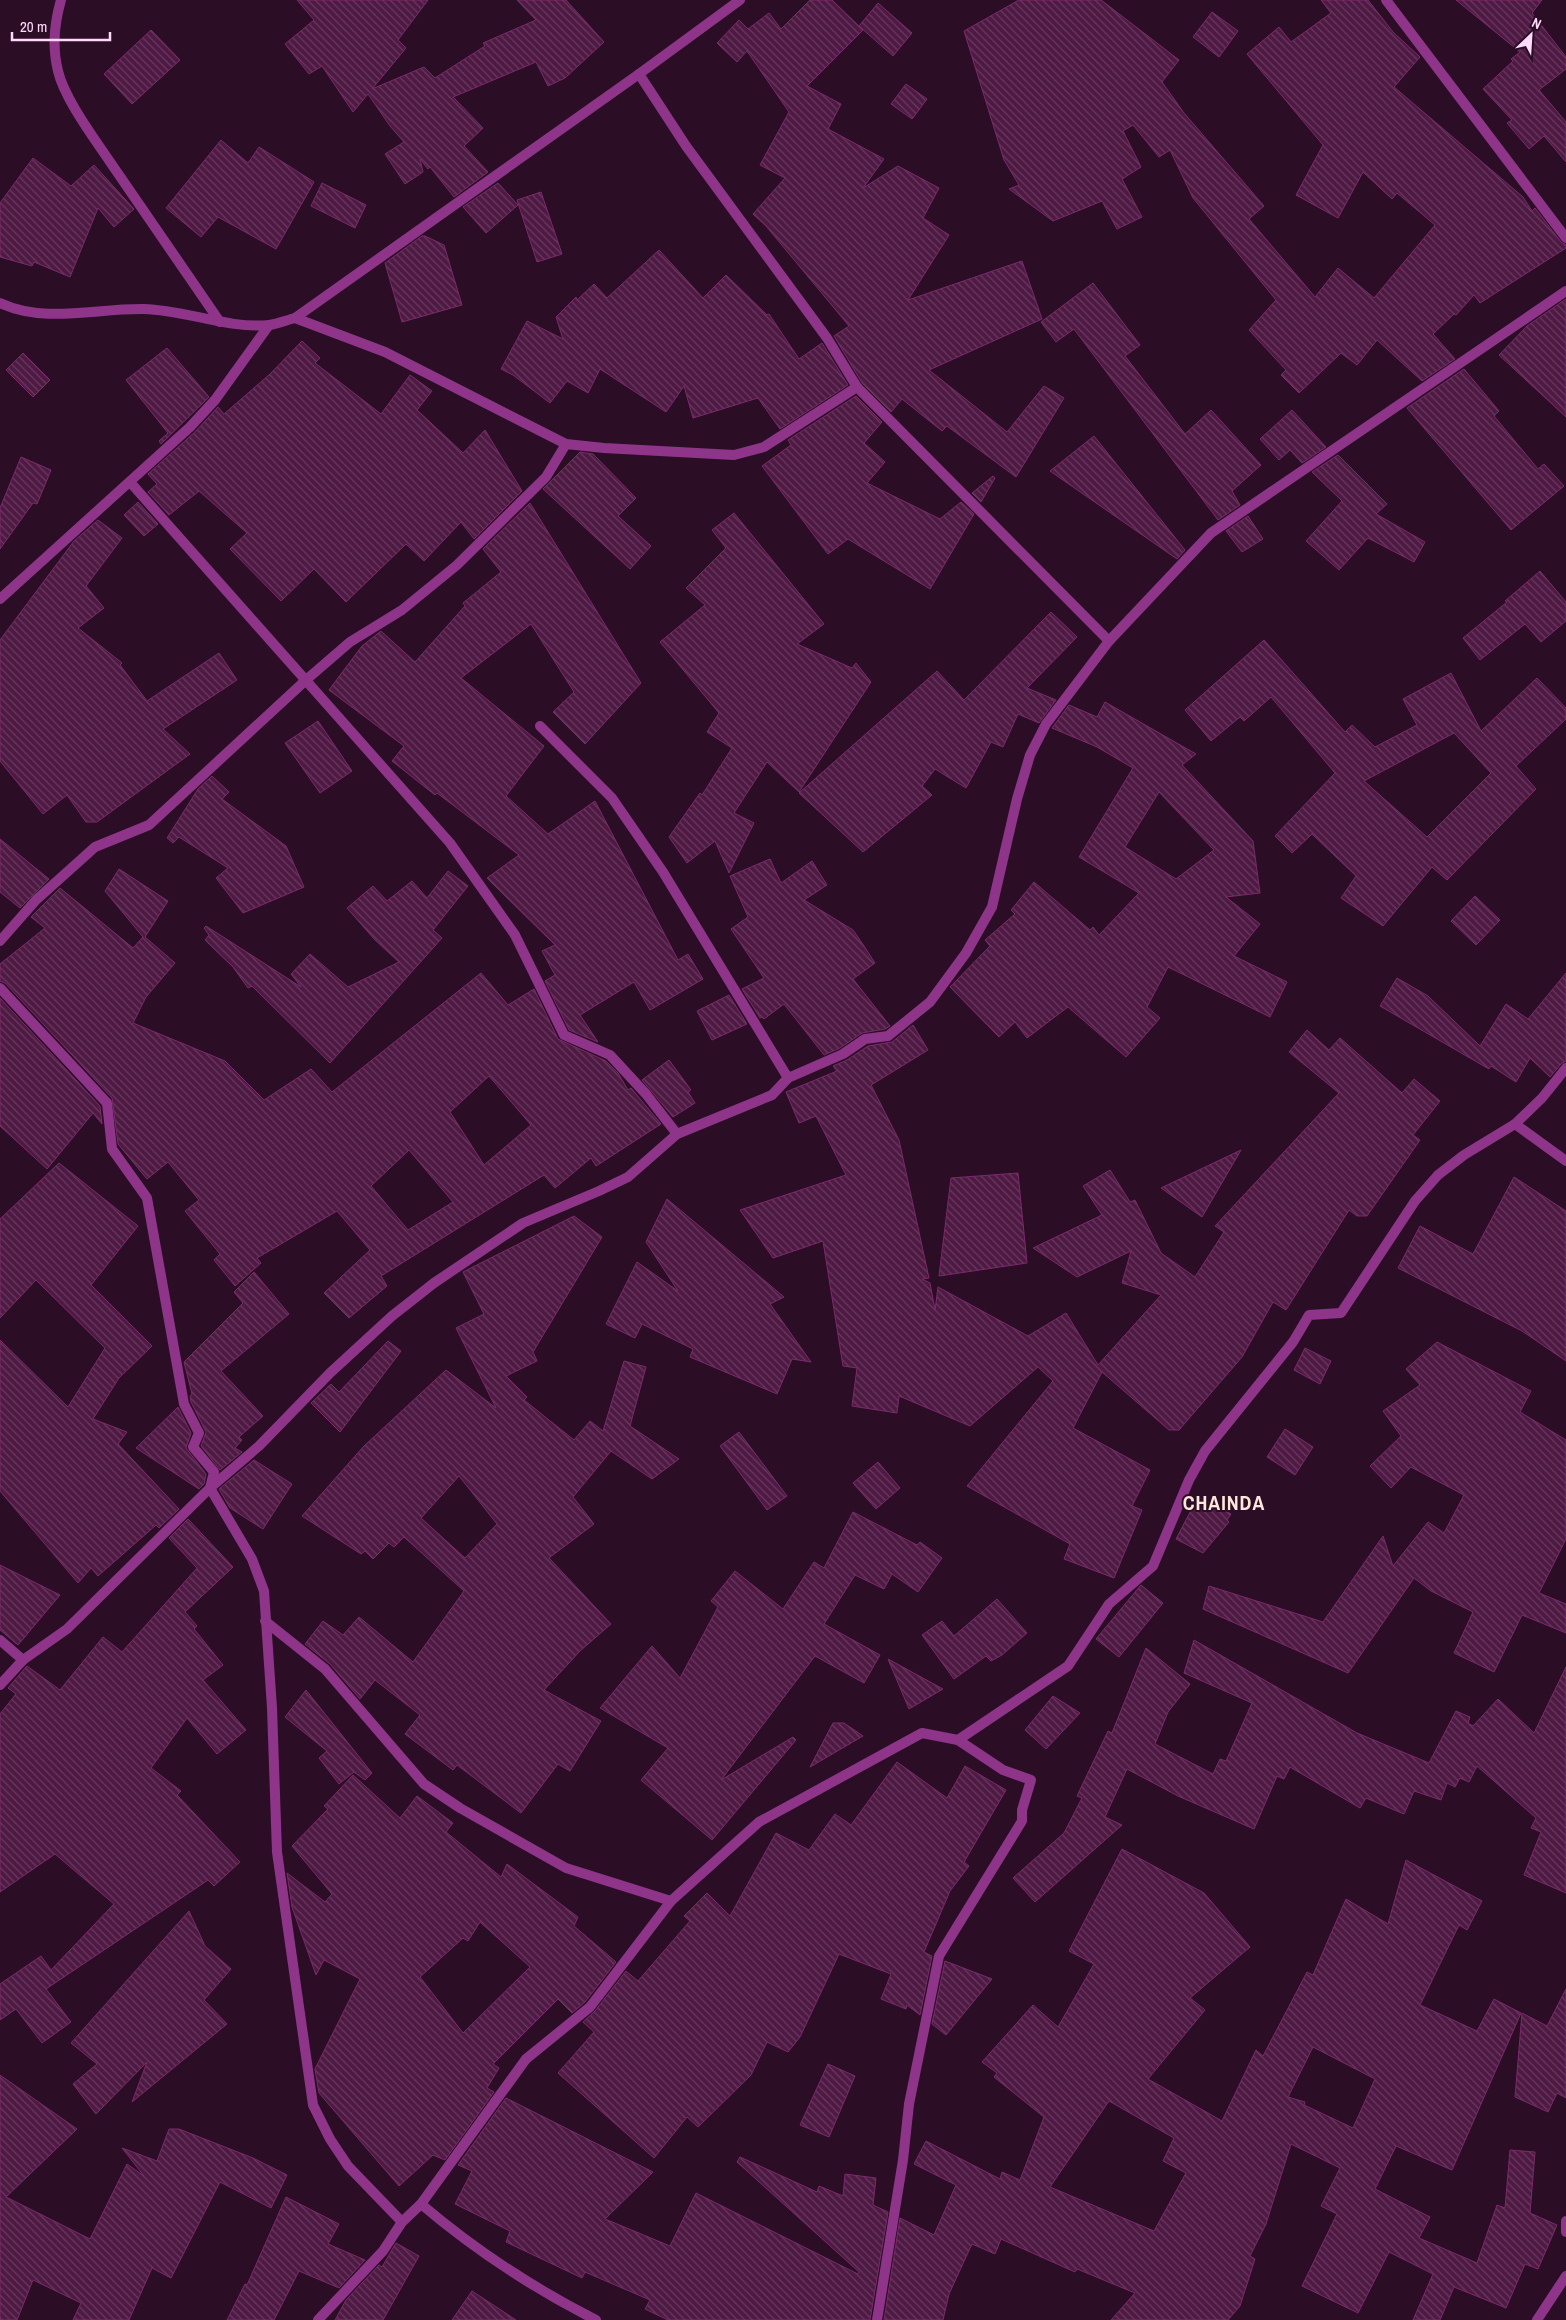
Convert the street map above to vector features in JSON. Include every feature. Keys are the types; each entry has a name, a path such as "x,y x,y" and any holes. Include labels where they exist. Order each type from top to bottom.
{"street":[{"path":"62,0 57,16 53,45 58,72 62,81 79,115 158,234 220,322"},
{"path":"0,303 13,309 47,315 144,309 180,312 220,322 269,325 295,318 740,0"},
{"path":"1386,0 1566,238"},
{"path":"639,74 686,146 827,338 857,387 1109,641"},
{"path":"0,1685 23,1660 67,1629 210,1488 259,1446 330,1373 392,1316 413,1300 523,1223 599,1191 628,1176 677,1134 772,1095 788,1078 843,1054 865,1039 888,1036 930,1002 966,953 992,907 1017,799 1030,755 1046,724 1109,641 1211,533 1566,291"},
{"path":"295,318 385,352 566,444 604,448 734,455 764,447 857,387"},
{"path":"0,599 190,427 215,400 269,325"},
{"path":"0,941 36,900 96,847 150,825 306,680 350,642 402,610 457,565 546,477 566,444"},
{"path":"130,482 450,843 515,935 564,1035 610,1054 646,1094 677,1134"},
{"path":"540,726 612,798 663,872 788,1078"},
{"path":"0,988 107,1103 112,1149 147,1198 184,1404 199,1433 193,1447 214,1472 210,1488 252,1559 264,1591 272,1708 277,1852 313,2105 330,2139 348,2166 402,2222"},
{"path":"958,1740 1068,1666 1109,1604 1153,1566 1189,1480 1205,1451 1293,1342 1309,1315 1341,1313 1415,1201 1438,1175 1464,1155 1515,1124 1542,1098 1566,1068"},
{"path":"1515,1124 1566,1161"},
{"path":"265,1621 325,1669 424,1784 460,1808 566,1868 671,1901"},
{"path":"0,1640 23,1660"},
{"path":"318,2320 383,2252 402,2222 421,2204 526,2059 590,2007 671,1901 759,1822 922,1733 958,1740 1003,1770 1031,1780 1022,1810 1022,1822 939,1956 909,2104 903,2160 877,2320"},
{"path":"421,2204 463,2240 524,2281 596,2320"},
{"path":"1566,2221 1566,2232"},
{"path":"1537,2320 1566,2276"}],"building":[{"path":"297,0 428,0 398,40 406,48 372,89 424,67 435,78 485,46 483,43 536,20 517,0 566,0 604,42 565,78 548,86 536,62 453,97 483,128 464,146 488,172 454,197 430,167 428,169 420,159 423,172 405,184 385,154 404,142 390,126 368,94 353,112 322,66 309,74 285,44 314,20"},
{"path":"810,0 832,0 863,30 807,86 841,104 828,129 884,159 863,188 898,166 939,188 923,218 949,235 908,300 1022,261 1042,319 929,370 1007,432 1044,386 1064,398 1016,477 947,426 942,431 902,399 891,412 862,383 834,336 849,326 766,226 753,214 785,178 760,165 789,112 747,51 737,62 717,43 739,20 748,29 769,13 781,29"},
{"path":"1019,0 1101,0 1179,60 1162,82 1184,113 1264,206 1249,219 1315,297 1338,268 1374,298 1435,225 1397,193 1392,199 1363,172 1338,218 1296,195 1323,145 1247,54 1279,27 1291,42 1331,13 1321,0 1368,0 1393,32 1420,57 1394,87 1523,197 1532,211 1535,208 1561,242 1566,245 1566,248 1480,303 1474,295 1456,315 1454,314 1433,334 1455,359 1422,381 1377,340 1357,365 1341,353 1299,393 1281,375 1286,370 1249,330 1276,300 1193,198 1170,150 1159,157 1133,125 1123,131 1141,167 1122,179 1142,217 1117,229 1102,201 1053,221 1009,189 1019,185 1004,160 964,31"},
{"path":"1456,0 1542,0 1532,13 1566,57 1566,69 1539,90 1566,122 1566,162 1544,136 1529,149 1507,123 1512,120 1483,89 1520,52"},
{"path":"878,3 912,33 893,56 859,26"},
{"path":"1212,12 1238,31 1219,57 1193,37"},
{"path":"151,30 180,60 132,104 104,74"},
{"path":"906,84 927,99 912,119 891,104"},
{"path":"221,140 248,163 259,147 314,182 276,249 218,217 201,237 166,208"},
{"path":"33,158 71,186 94,165 134,209 114,227 98,208 70,277 34,262 32,266 0,257 0,203"},
{"path":"322,183 366,205 355,228 311,206"},
{"path":"498,183 518,205 486,233 463,207"},
{"path":"541,192 562,254 537,262 517,200"},
{"path":"422,236 444,245 462,305 402,322 385,263"},
{"path":"659,250 703,298 726,275 767,315 769,314 799,359 822,343 848,385 780,429 758,398 693,418 684,386 666,412 600,369 588,393 567,381 550,403 513,375 501,369 527,321 563,339 556,317 576,297 577,300 594,284 607,298"},
{"path":"1093,283 1140,345 1125,356 1185,434 1211,410 1261,465 1232,491 1240,505 1218,520 1074,329 1056,342 1041,322"},
{"path":"1566,299 1566,417 1499,355 1527,326"},
{"path":"302,341 320,358 315,363 381,414 410,375 432,391 417,410 463,453 485,430 522,491 474,539 461,522 424,561 406,544 346,602 314,569 281,601 230,549 247,533 199,491 169,515 148,492 157,484 148,474 195,432 218,407 224,414 270,374"},
{"path":"167,348 209,397 161,444 159,441 168,433 126,380"},
{"path":"23,353 50,380 33,397 6,370"},
{"path":"1464,369 1499,411 1494,416 1538,469 1544,464 1564,486 1511,530 1407,408"},
{"path":"856,396 882,422 864,443 885,462 867,483 940,519 961,502 974,514 930,589 848,539 828,554 762,466 791,445 788,440"},
{"path":"1292,410 1326,447 1302,463 1290,450 1279,460 1260,439"},
{"path":"1094,436 1185,550 1177,559 1050,471"},
{"path":"580,452 593,454 636,498 618,516 651,546 630,569 543,489"},
{"path":"1338,455 1387,504 1376,514 1425,542 1414,562 1368,538 1339,570 1306,541 1342,501 1312,472"},
{"path":"21,457 51,470 37,504 33,503 0,549 0,508"},
{"path":"993,476 995,478 981,502 972,493"},
{"path":"138,502 158,524 144,536 124,515"},
{"path":"530,503 641,683 585,744 553,712 574,692 531,624 461,678 544,746 506,796 548,834 595,801 678,960 688,954 703,979 650,1010 634,982 580,1015 598,1042 569,1030 545,981 555,975 542,951 555,945 487,878 519,855 437,793 435,795 392,761 404,746 329,690 362,646 381,631 415,662 465,606 463,603 501,572 483,549"},
{"path":"734,513 824,624 797,644 852,668 856,663 871,682 799,792 767,762 734,813 754,823 729,873 715,841 687,863 669,837 700,793 702,795 732,748 707,732 719,713 660,642 705,605 686,588 726,548 712,530"},
{"path":"1248,516 1263,539 1242,552 1226,531"},
{"path":"98,520 122,538 86,586 104,608 78,628 122,663 120,665 147,701 219,653 237,680 163,729 190,754 97,822 86,822 67,795 43,814 0,761 0,640 74,541"},
{"path":"1540,571 1566,602 1566,621 1541,642 1525,624 1480,660 1463,638 1507,602 1505,601"},
{"path":"1051,612 1077,637 1027,688 1056,700 1039,723 1018,714 1003,747 991,742 966,788 935,769 922,786 932,795 863,852 799,793 937,671 964,700"},
{"path":"1264,640 1345,732 1352,725 1375,747 1417,725 1403,699 1451,673 1481,731 1537,678 1566,708 1566,719 1516,766 1536,789 1447,880 1432,867 1383,926 1341,898 1356,876 1312,834 1292,853 1275,836 1335,773 1271,697 1244,721 1240,717 1211,741 1185,710","holes":["1454,733 1491,773 1427,837 1364,781"]},
{"path":"1105,702 1196,754 1182,765 1253,841 1260,893 1226,897 1260,924 1234,956 1287,982 1270,1017 1168,967 1147,1007 1160,1018 1126,1057 1068,1007 1027,1038 1015,1022 999,1037 950,987 990,946 985,940 1015,914 1011,910 1034,882 1090,930 1093,927 1099,935 1139,893 1079,857 1133,768 1097,747 1052,728 1069,705 1097,717","holes":["1159,792 1214,850 1176,879 1125,847"]},
{"path":"318,721 352,771 320,793 285,743"},
{"path":"212,776 229,792 222,799 286,846 304,887 243,913 216,878 228,868 179,837 173,843 167,838 198,789"},
{"path":"0,839 49,879 20,908 0,892"},
{"path":"770,859 781,883 812,861 827,885 804,900 853,930 864,946 875,963 853,979 890,1026 885,1029 862,1033 840,1048 824,1055 784,1004 764,1019 760,1018 742,989 764,978 731,929 748,917 730,876"},
{"path":"119,869 168,901 145,937 175,963 146,997 133,1023 225,1061 264,1100 311,1069 332,1092 481,973 508,1005 534,989 558,1039 606,1061 618,1073 628,1090 631,1088 661,1124 596,1166 591,1158 555,1188 544,1175 381,1276 387,1286 349,1318 324,1293 370,1250 337,1211 257,1258 261,1263 235,1286 214,1260 220,1254 185,1211 199,1200 168,1162 147,1179 118,1144 112,1098 5,983 0,981 0,964 45,928 31,917 60,888 133,948 143,937 105,891","holes":["489,1076 531,1125 484,1165 450,1112","409,1150 453,1202 408,1230 371,1186"]},
{"path":"448,871 468,886 433,930 442,938 330,1063 252,986 248,988 233,967 205,940 209,935 204,928 206,926 301,987 291,974 310,954 348,987 399,962 375,940 347,908 373,886 387,901 412,881 427,898"},
{"path":"1475,896 1500,920 1476,945 1451,921"},
{"path":"1566,973 1566,1061 1550,1077 1530,1058 1516,1082 1491,1066 1489,1069 1380,1006 1397,978 1428,996 1480,1046 1506,1004 1528,1019"},
{"path":"729,995 747,1024 712,1040 697,1011"},
{"path":"0,998 100,1106 102,1124 93,1113 47,1169 0,1126"},
{"path":"913,1025 928,1050 871,1085 899,1140 929,1278 922,1279 930,1283 935,1310 938,1287 1028,1336 1066,1313 1098,1365 1161,1295 1122,1283 1131,1251 1077,1277 1033,1248 1102,1215 1083,1186 1110,1170 1130,1202 1135,1200 1161,1253 1195,1277 1224,1232 1215,1226 1339,1093 1289,1052 1307,1030 1329,1050 1340,1038 1402,1093 1414,1079 1440,1101 1413,1135 1420,1140 1367,1216 1357,1216 1349,1210 1286,1310 1273,1302 1242,1357 1179,1430 1169,1430 1102,1372 1073,1428 1150,1470 1132,1506 1142,1510 1114,1578 1064,1559 1070,1544 967,1486 1053,1381 1038,1367 970,1426 899,1396 897,1413 852,1406 857,1368 843,1366 823,1241 773,1258 740,1210 846,1175 816,1116 799,1123 786,1092 837,1071 833,1066 847,1060 868,1046 892,1042"},
{"path":"669,1060 691,1090 688,1092 695,1103 673,1117 642,1080"},
{"path":"1241,1150 1202,1217 1161,1188"},
{"path":"59,1163 138,1226 91,1285 152,1346 119,1378 93,1419 127,1432 118,1444 179,1509 159,1528 156,1525 98,1576 91,1568 78,1583 0,1491 0,1340 68,1407 105,1348 36,1280 0,1318 0,1219"},
{"path":"1018,1173 1027,1263 939,1276 951,1178"},
{"path":"1514,1177 1566,1211 1566,1361 1522,1331 1398,1268 1420,1226 1473,1254"},
{"path":"667,1199 784,1297 770,1304 811,1362 792,1359 777,1394 690,1357 693,1349 642,1324 635,1338 606,1324 637,1262 678,1291 646,1242"},
{"path":"574,1216 602,1237 533,1352 537,1361 506,1376 527,1397 524,1400 574,1440 590,1421 603,1431 624,1361 646,1367 630,1426 679,1459 652,1479 611,1451 573,1497 594,1524 549,1558 611,1624 580,1651 544,1690 601,1721 570,1771 558,1764 521,1813 457,1765 453,1770 405,1734 420,1715 375,1680 360,1699 330,1664 305,1644 323,1621 343,1635 359,1617 413,1662 464,1591 404,1537 394,1547 389,1543 373,1559 365,1551 361,1554 302,1516 364,1446 446,1370 496,1408 456,1328 484,1314 463,1272","holes":["459,1476 497,1524 465,1558 421,1518"]},
{"path":"254,1272 289,1314 221,1371 263,1416 239,1437 242,1440 235,1448 242,1452 220,1470 201,1446 206,1432 191,1402 190,1396 192,1394 184,1362 243,1303 234,1292"},
{"path":"388,1341 401,1351 340,1432 311,1403 331,1384 339,1392"},
{"path":"1437,1342 1531,1391 1520,1412 1566,1440 1566,1539 1539,1593 1566,1604 1566,1633 1522,1615 1494,1672 1454,1653 1473,1612 1431,1591 1414,1578 1348,1673 1203,1609 1209,1586 1323,1622 1383,1536 1393,1566 1428,1522 1444,1533 1464,1495 1411,1467 1391,1488 1370,1466 1401,1436 1383,1411 1420,1385 1406,1369"},
{"path":"1305,1348 1331,1361 1320,1384 1294,1370"},
{"path":"178,1407 191,1433 186,1448 206,1474 204,1484 199,1489 136,1448"},
{"path":"1285,1429 1313,1447 1295,1475 1267,1457"},
{"path":"739,1432 787,1496 767,1510 720,1446"},
{"path":"254,1460 292,1484 263,1529 230,1508 219,1489"},
{"path":"878,1462 900,1488 876,1509 853,1483"},
{"path":"1198,1497 1231,1514 1227,1520 1229,1522 1203,1553 1176,1539"},
{"path":"853,1512 917,1545 920,1542 942,1558 918,1592 892,1574 884,1589 855,1575 824,1624 880,1655 864,1683 815,1656 721,1780 793,1737 796,1740 712,1840 641,1780 668,1748 600,1708 652,1646 680,1678 718,1607 711,1601 735,1571 783,1609 814,1562 824,1568"},
{"path":"188,1519 233,1567 185,1612 197,1626 194,1629 223,1665 203,1680 246,1730 217,1754 187,1718 151,1768 181,1791 177,1795 240,1862 214,1886 208,1880 46,1989 71,2022 42,2043 16,2009 0,2020 0,1984 41,1956 51,1970 114,1904 55,1854 0,1892 0,1714 16,1694 8,1688 27,1666 60,1690 103,1637 122,1652 197,1568 169,1538"},
{"path":"0,1565 60,1595 18,1645 0,1630"},
{"path":"1141,1585 1163,1603 1119,1657 1096,1639"},
{"path":"997,1599 1027,1633 1002,1655 991,1661 986,1656 954,1679 922,1635 942,1621 954,1636"},
{"path":"1194,1640 1357,1733 1429,1763 1456,1711 1470,1717 1468,1723 1473,1726 1498,1699 1534,1733 1566,1667 1566,1893 1524,1875 1541,1832 1531,1828 1536,1818 1477,1766 1469,1782 1460,1778 1455,1787 1447,1783 1441,1800 1414,1791 1404,1814 1366,1798 1360,1808 1290,1767 1284,1779 1277,1776 1254,1829 1178,1796 1127,1769 1105,1817 1122,1825 1035,1902 1013,1878 1064,1833 1082,1798 1077,1796 1108,1731 1112,1733 1146,1648 1190,1684 1168,1712 1155,1744 1213,1774 1220,1759 1226,1761 1252,1703 1184,1673"},
{"path":"888,1659 943,1689 909,1709"},
{"path":"306,1690 372,1773 365,1780 354,1772 339,1784 319,1758 327,1751 285,1717"},
{"path":"1053,1696 1080,1713 1046,1749 1025,1730"},
{"path":"833,1723 844,1723 863,1736 810,1767"},
{"path":"897,1762 947,1798 965,1766 1006,1790 964,1862 969,1866 950,1891 924,1952 932,1956 920,2015 907,2005 906,2009 881,1999 891,1974 839,1954 800,2037 788,2052 767,2042 751,2075 698,2127 687,2117 654,2158 558,2073 594,2032 583,2022 595,2011 626,1971 638,1981 690,1921 684,1916 707,1893 730,1916 776,1833 809,1850 835,1814 851,1825"},
{"path":"353,1775 400,1818 417,1796 453,1823 446,1832 501,1877 507,1864 578,1917 574,1926 616,1962 585,2002 572,2013 558,1999 493,2064 499,2068 487,2088 494,2092 445,2160 433,2155 399,2186 319,2093 315,2069 360,1979 324,1960 316,1975 292,1907 287,1873 325,1902 332,1894 292,1846 328,1809 324,1806","holes":["480,1922 530,1967 463,2033 420,1977 463,1938 468,1941"]},
{"path":"1122,1849 1204,1893 1250,1947 1190,1998 1205,2010 1148,2079 1222,2121 1256,2050 1263,2056 1307,1972 1313,1975 1346,1899 1388,1924 1406,1860 1482,1901 1467,1930 1459,1925 1420,2005 1477,2031 1494,1999 1521,2013 1452,2170 1396,2146 1375,2189 1430,2217 1419,2238 1477,2263 1497,2205 1505,2208 1510,2150 1535,2152 1530,2213 1557,2225 1538,2269 1525,2264 1506,2308 1454,2287 1440,2320 1413,2320 1433,2274 1389,2252 1358,2313 1302,2286 1337,2214 1321,2206 1340,2168 1291,2144 1266,2224 1250,2256 1255,2259 1240,2306 1228,2320 1111,2320 1135,2293 1077,2269 1075,2272 1001,2239 995,2254 972,2244 949,2294 943,2320 884,2320 900,2218 934,2235 956,2185 914,2164 926,2141 1000,2179 1002,2172 1020,2180 1044,2117 994,2077 997,2073 982,2062 1033,2005 1058,2027 1094,1964 1069,1951","holes":["1313,2047 1375,2079 1353,2128 1304,2105 1305,2102 1288,2097","1109,2101 1174,2138 1163,2161 1186,2173 1154,2231 1050,2187"]},
{"path":"189,1911 205,1946 231,1969 204,2000 227,2024 132,2102 147,2062 96,2114 73,2084 97,2064 71,2043"},
{"path":"945,1961 992,1979 946,2035 932,2024"},
{"path":"1566,1989 1566,2098 1557,2093 1548,2112 1515,2097 1522,2013 1547,2026"},
{"path":"828,2064 855,2076 829,2137 800,2125"},
{"path":"0,2075 77,2129 6,2197 90,2239 127,2164 144,2176 122,2148 157,2161 169,2129 179,2129 253,2158 287,2175 271,2208 220,2182 171,2278 152,2268 129,2320 73,2320 81,2303 33,2280 17,2320 0,2320"},
{"path":"506,2098 653,2172 605,2219 670,2246 696,2193 858,2274 859,2272 737,2162 740,2157 817,2192 819,2186 843,2196 845,2174 876,2178 873,2205 888,2212 870,2320 668,2320 645,2309 650,2300 585,2272 582,2278 506,2242 510,2231 455,2204 472,2171 458,2165"},
{"path":"286,2197 339,2224 328,2244 365,2260 339,2288 299,2271 274,2320 227,2320 245,2284 247,2285"},
{"path":"396,2243 419,2256 383,2320 335,2320 346,2300 379,2265 382,2267"},
{"path":"472,2291 516,2320 452,2320"}],"district":[{"name":"CHAINDA","path":"1224,1503"}]}
